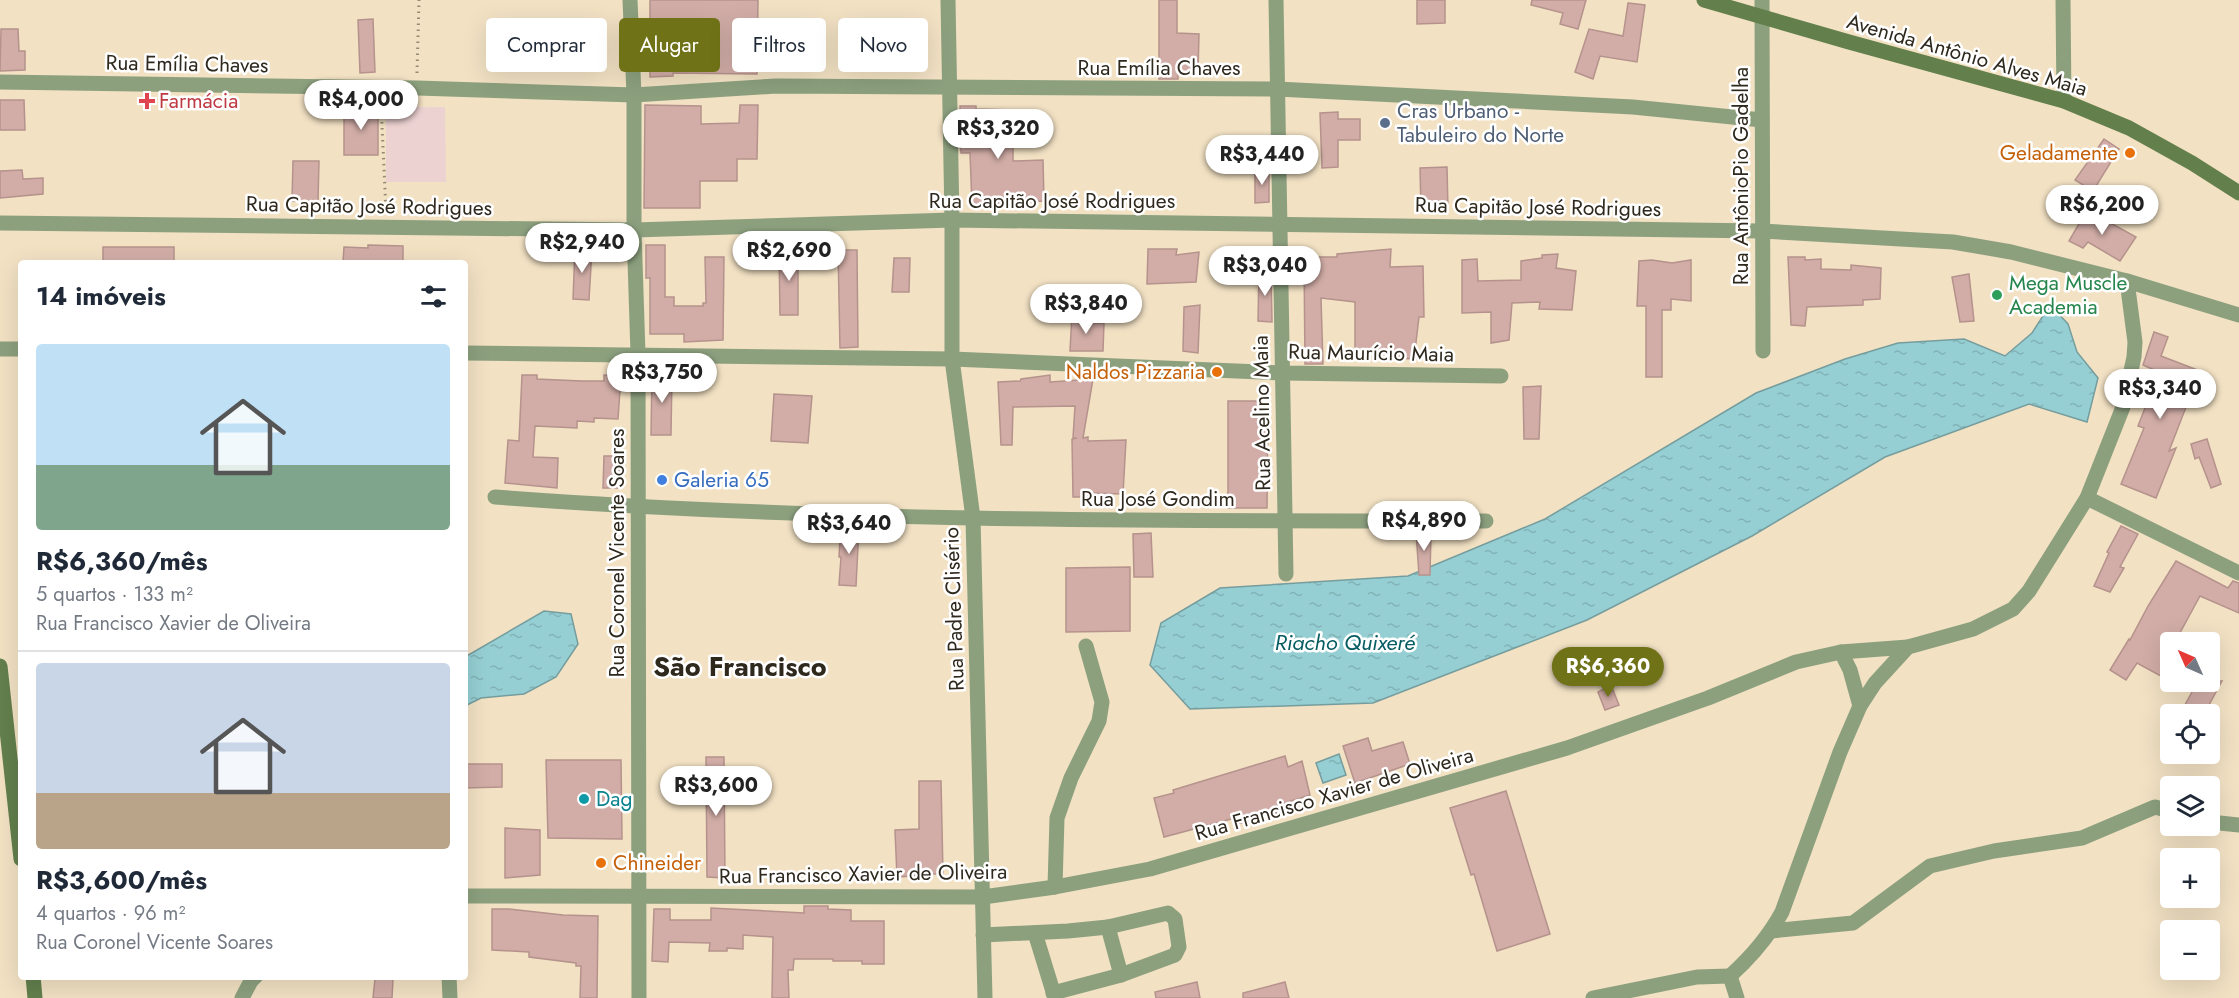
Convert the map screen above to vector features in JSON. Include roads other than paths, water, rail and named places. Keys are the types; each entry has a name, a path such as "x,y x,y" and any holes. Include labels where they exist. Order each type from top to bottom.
{"main road":[{"name":"Avenida Antônio Alves Maia","path":"1704,0 2064,101 2129,128 2192,163 2239,194"},
{"path":"0,666 18,831"},
{"path":"33,980 35,998"}],"street":[{"name":"Rua Coronel Vicente Soares","path":"630,0 634,95 634,230 638,354 639,998"},
{"name":"Rua Padre Clisério","path":"948,0 951,87 952,359 973,518 985,998"},
{"name":"Rua Acelino Maia","path":"1276,0 1286,574"},
{"name":"Rua AntônioPio Gadelha","path":"1762,0 1763,351"},
{"path":"2063,0 2064,101"},
{"name":"Rua Emília Chaves","path":"0,82 380,87 634,95 776,86 1277,89 1633,107 1761,120"},
{"name":"Rua Capitão José Rodrigues","path":"0,223 634,230 952,220 1761,231 1953,242 2011,252 2127,281 2239,315"},
{"name":"Rua Francisco Xavier de Oliveira","path":"468,896 983,897 1055,888 1150,869 1567,748 1708,698 1796,662 1841,652 1908,647 1973,629 2013,609 2029,591 2087,498 2123,407 2134,357 2135,342 2127,281"},
{"path":"0,349 18,349"},
{"name":"Rua Maurício Maia","path":"468,352 952,359 1283,373 1501,376"},
{"name":"Rua José Gondim","path":"495,497 638,507 973,518 1486,521"},
{"path":"2087,498 2239,573"},
{"path":"1055,888 1057,818 1071,778 1099,721 1102,702 1086,646"},
{"path":"1593,998 1697,977 1730,976 1755,953 1772,931 1782,912 1840,752 1860,706 1880,677 1908,647"},
{"path":"1841,652 1850,670 1860,706"},
{"path":"1772,931 1853,922 1930,866 1994,851 2082,838 2155,807 2160,809"},
{"path":"2220,823 2239,825"},
{"path":"983,935 1108,927 1168,913 1175,919 1179,946 1175,955 1121,975 1054,995 1035,933"},
{"path":"1108,927 1121,975"},
{"path":"1730,976 1737,998"},
{"path":"242,998 252,980"},
{"path":"449,980 450,998"}],"water":[{"name":"Riacho Quixeré","path":"2050,305 2068,324 2077,352 2098,378 2087,422 2029,404 1885,457 1752,536 1587,620 1373,703 1190,709 1150,665 1161,623 1220,588 1408,576 1545,519 1756,393 1845,359 1898,343 1964,339 2005,356 2032,333"},
{"path":"544,611 571,614 578,644 556,677 524,694 481,698 468,704 468,655"},
{"path":"1339,754 1346,775 1323,783 1316,763"}],"place":[{"name":"Farmácia","path":"147,101"},
{"name":"Cras Urbano - Tabuleiro do Norte","path":"1385,123"},
{"name":"Geladamente","path":"2130,153"},
{"name":"Mega Muscle Academia","path":"1997,295"},
{"name":"Naldos Pizzaria","path":"1217,372"},
{"name":"Galeria 65","path":"662,480"},
{"name":"Dag","path":"584,799"},
{"name":"Chineider","path":"601,863"}],"district":[{"name":"São Francisco","path":"740,667"}]}
